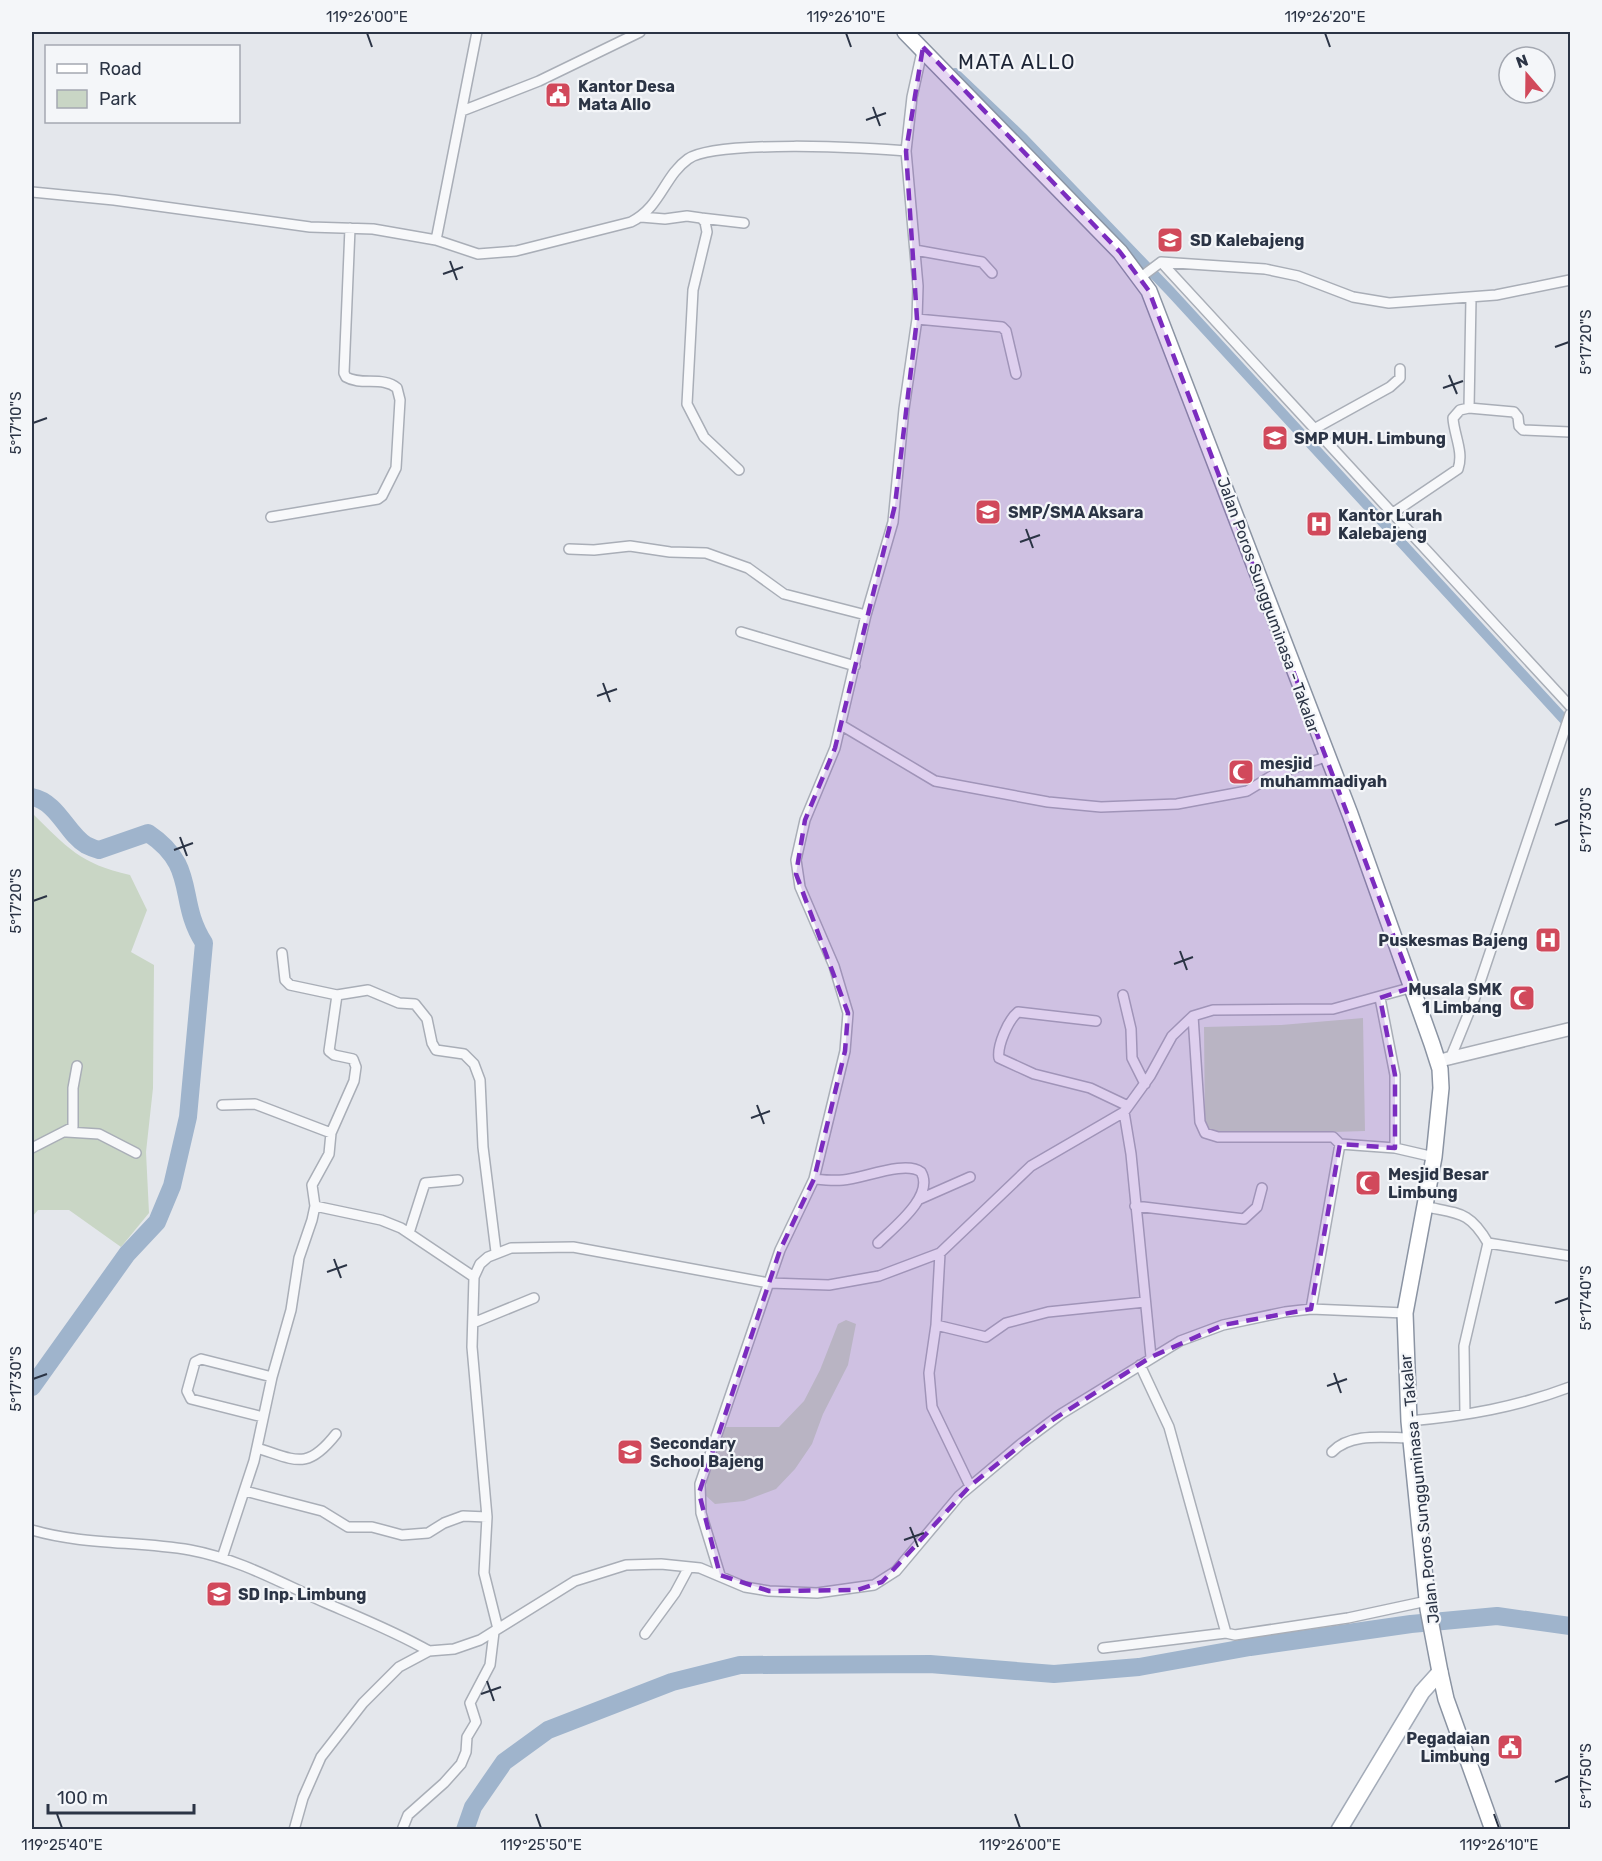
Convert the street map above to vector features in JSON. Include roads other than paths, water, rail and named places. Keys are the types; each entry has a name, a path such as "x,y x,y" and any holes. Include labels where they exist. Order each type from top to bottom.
{"main road":[{"name":"Jalan Poros Sungguminasa - Takalar","path":"905,32 923,47 1145,274 1325,757 1350,814 1413,987 1444,1060 1434,1157 1423,1206 1405,1312 1409,1421 1429,1612 1440,1672 1446,1699 1493,1830"},
{"path":"1340,1830 1422,1692 1440,1672"}],"street":[{"path":"436,240 477,32"},
{"path":"462,111 539,81 640,32"},
{"path":"720,1575 701,1513 700,1484 769,1283 792,1222 814,1179 839,1085 849,1020 834,966 798,881 796,860 805,820 830,763 841,725 866,615 893,522 904,409 917,319 915,250 907,184 906,151 912,97 923,47"},
{"path":"641,217 662,194 682,165 696,155 736,149 769,148 870,147 906,151"},
{"path":"32,192 114,200 290,224 350,228 436,240 471,253 516,251 622,225 641,217 701,218 744,223"},
{"path":"701,218 705,222 707,232 693,290 687,404 704,438 739,470"},
{"path":"271,517 378,499 382,496 396,468 399,400 397,388 387,383 355,381 346,377 344,373 350,228"},
{"path":"915,250 982,262 992,273"},
{"path":"1159,262 1570,706"},
{"path":"1145,274 1159,262 1265,269 1378,303 1471,298 1539,289 1570,280"},
{"path":"1469,408 1471,298"},
{"path":"917,319 1002,327 1006,331 1016,374"},
{"path":"1314,429 1383,391 1400,378 1400,369"},
{"path":"1393,513 1458,469 1460,454 1453,418 1460,410 1469,408 1514,412 1523,430 1570,432"},
{"path":"569,549 594,550 630,546 670,552 706,553 748,568 784,594 866,615"},
{"path":"741,632 855,666"},
{"path":"1444,1060 1474,1000 1570,714"},
{"path":"841,725 935,781 968,789 1048,802 1101,807 1163,805 1247,792 1273,775 1325,757"},
{"path":"282,952 285,980 290,985 337,995 368,990 399,1003 415,1004 427,1019 432,1043 436,1050 464,1054 474,1064 480,1080 483,1147 496,1252"},
{"path":"402,1830 408,1815 444,1783 464,1758 467,1737 476,1722 470,1703 490,1665 496,1630 484,1573 487,1517 472,1347 474,1277 480,1264 496,1252 536,1246 573,1247 769,1283 829,1285 853,1282 905,1268 939,1253 1030,1166 1126,1109 1145,1084 1172,1036 1193,1016 1213,1010 1333,1009 1380,998 1413,987"},
{"path":"222,1558 257,1448 272,1377 291,1310 299,1258 315,1206 312,1185 329,1154 331,1133 354,1081 356,1067 353,1059 334,1055 329,1051 337,995"},
{"path":"1123,995 1131,1029 1132,1058 1145,1084"},
{"path":"1380,998 1395,1075 1397,1125 1395,1148"},
{"path":"1096,1021 1018,1012 1013,1017 1000,1044 999,1058 1034,1074 1090,1088 1126,1109"},
{"path":"1193,1016 1200,1122 1205,1133 1218,1137 1334,1137 1340,1144 1395,1148 1434,1157"},
{"path":"1444,1060 1570,1029"},
{"path":"67,1132 74,1122 73,1088 77,1066"},
{"path":"222,1105 255,1104 331,1133"},
{"path":"1126,1109 1151,1357"},
{"path":"32,1148 67,1132 99,1134 136,1153"},
{"path":"1311,1309 1340,1144"},
{"path":"814,1179 842,1180 882,1172 917,1169 925,1180 920,1199"},
{"path":"878,1243 920,1199 970,1177"},
{"path":"408,1233 426,1183 458,1180"},
{"path":"1135,1206 1244,1219 1257,1207 1262,1188"},
{"path":"315,1206 381,1220 408,1233 474,1277"},
{"path":"1423,1206 1469,1218 1488,1244 1570,1256"},
{"path":"1466,1414 1464,1346 1488,1244"},
{"path":"939,1253 936,1325 929,1373 932,1407 970,1486"},
{"path":"473,1323 534,1298"},
{"path":"936,1325 986,1337 1006,1323 1048,1312 1145,1302"},
{"path":"294,1830 311,1777 329,1746 363,1703 386,1679 411,1659 429,1651 454,1649 496,1630 575,1581 613,1568 662,1563 720,1575 745,1587 770,1591 817,1593 874,1586 896,1571 946,1510 970,1486 1051,1421 1151,1357 1194,1334 1252,1317 1311,1309 1405,1312"},
{"path":"263,1417 191,1399 187,1390 195,1362 201,1359 272,1377"},
{"path":"1140,1365 1169,1427 1226,1633"},
{"path":"1409,1421 1518,1406 1570,1387"},
{"path":"257,1448 307,1460 322,1453 336,1434"},
{"path":"1332,1452 1341,1444 1354,1440 1411,1438"},
{"path":"245,1491 322,1511 348,1527 372,1527 402,1535 428,1533 444,1523 463,1516 487,1517"},
{"path":"32,1530 74,1539 178,1548 222,1558 269,1575 406,1638 429,1651"},
{"path":"645,1634 675,1593 689,1567"},
{"path":"1103,1648 1429,1612"}],"waterway":[{"path":"955,73 1022,137 1170,291 1570,726"},
{"path":"32,797 49,805 79,840 94,849 99,850 148,833 164,846 181,871 191,912 204,943 188,1117 172,1186 157,1222 127,1254 32,1387"},
{"path":"465,1830 473,1807 504,1762 548,1730 672,1682 740,1665 930,1664 1054,1674 1139,1667 1250,1647 1411,1624 1497,1616 1570,1626"}],"place":[{"name":"Kantor Desa Mata Allo","path":"558,95"},
{"name":"SD Kalebajeng","path":"1170,240"},
{"name":"SMP MUH. Limbung","path":"1275,438"},
{"name":"SMP/SMA Aksara","path":"988,512"},
{"name":"Kantor Lurah Kalebajeng","path":"1319,524"},
{"name":"mesjid muhammadiyah","path":"1241,772"},
{"name":"Puskesmas Bajeng","path":"1548,940"},
{"name":"Musala SMK 1 Limbang","path":"1522,998"},
{"name":"Mesjid Besar Limbung","path":"1368,1183"},
{"name":"Secondary School Bajeng","path":"630,1452"},
{"name":"SD Inp. Limbung","path":"219,1594"},
{"name":"Pegadaian Limbung","path":"1510,1747"}],"district":[{"name":"MATA ALLO","path":"1017,62"}]}
